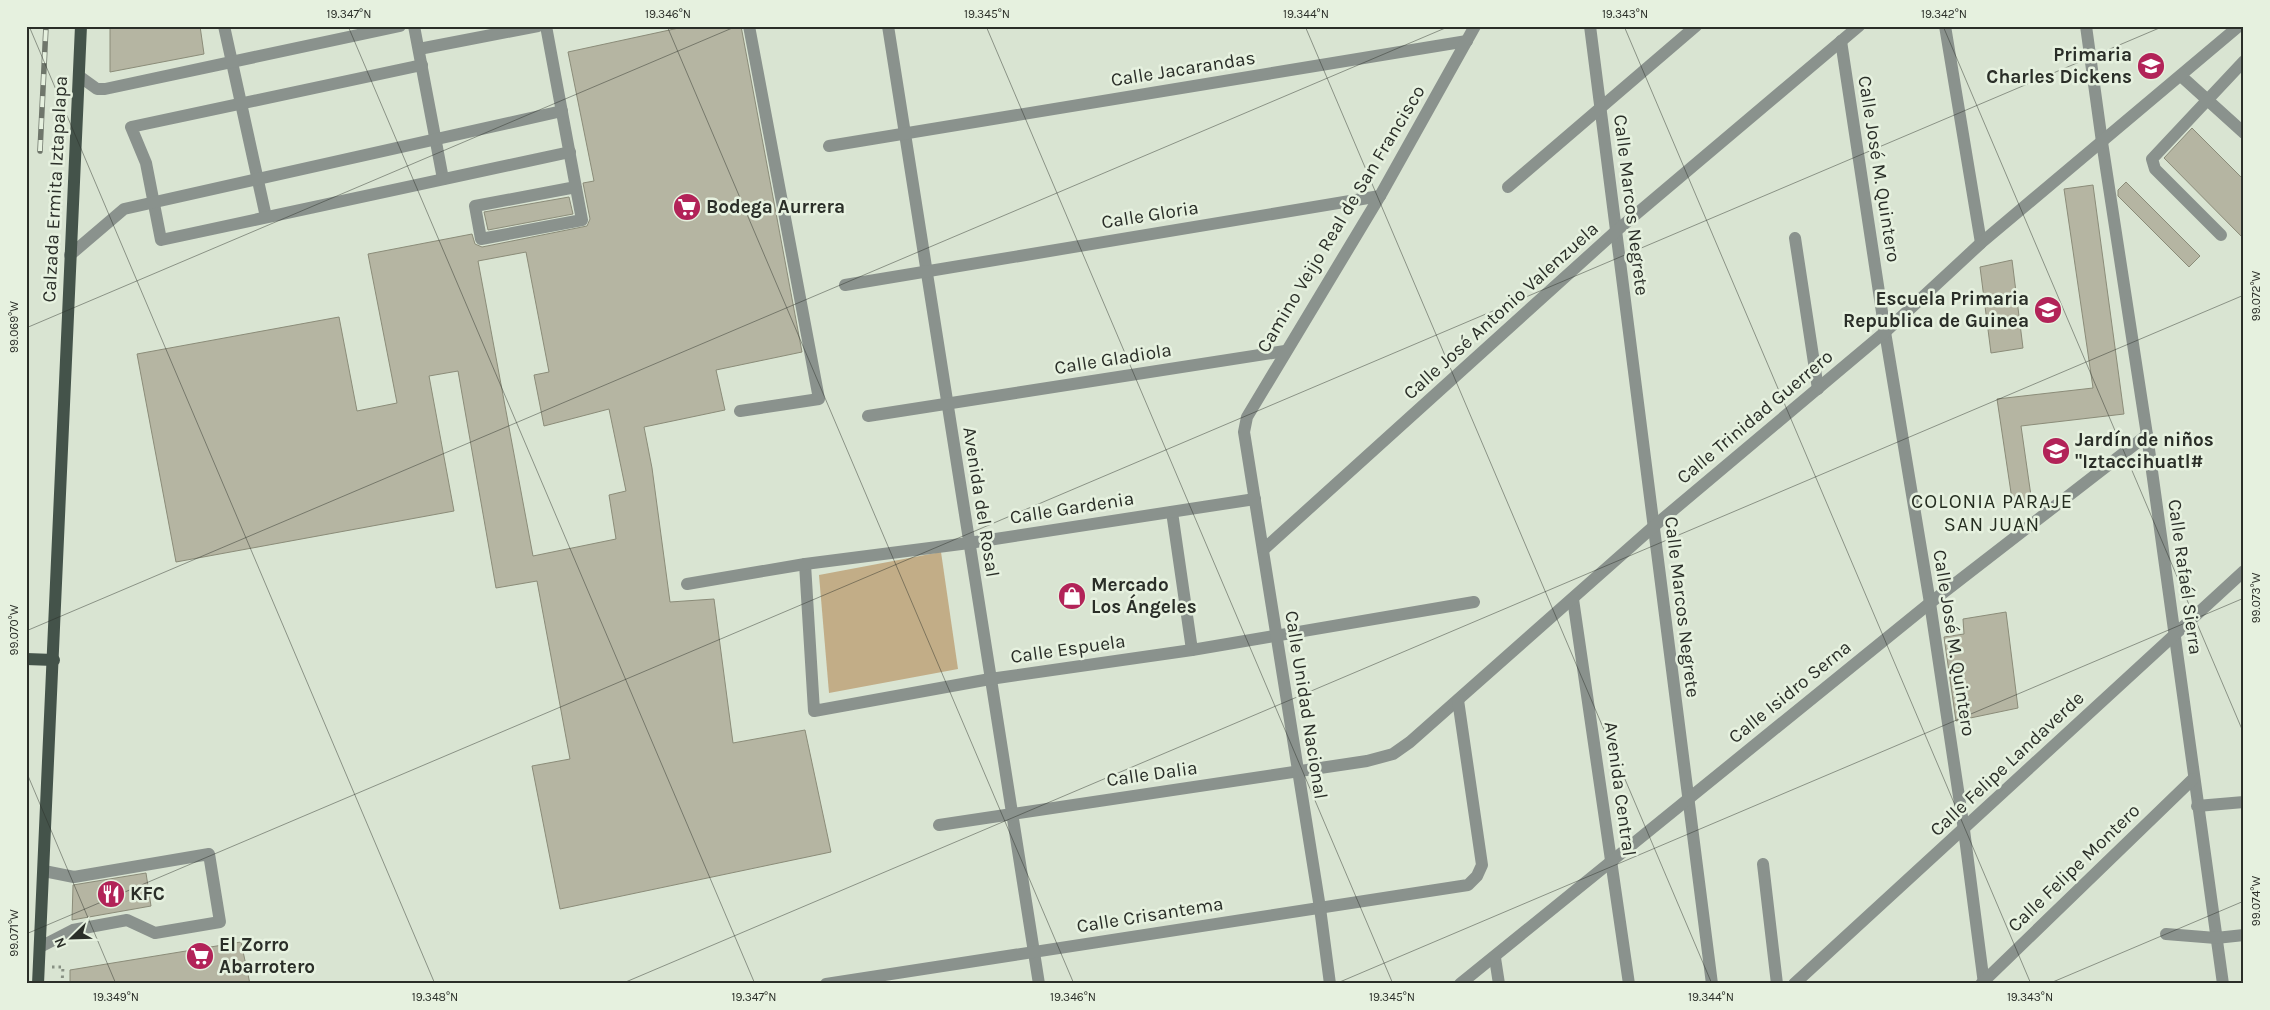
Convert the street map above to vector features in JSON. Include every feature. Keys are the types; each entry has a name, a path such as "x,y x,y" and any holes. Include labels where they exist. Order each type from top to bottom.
{"main road":[{"name":"Calzada Ermita Iztapalapa","path":"38,984 81,26"},
{"path":"26,659 54,660"}],"street":[{"path":"224,26 266,217"},
{"path":"79,76 97,89 105,89 400,26"},
{"path":"414,26 443,179"},
{"path":"419,49 538,26"},
{"path":"546,26 570,152 582,220 481,239 475,206 576,187"},
{"path":"740,411 819,399 748,26"},
{"name":"Avenida del Rosal","path":"888,26 946,404 1039,984"},
{"name":"Camino Veijo Real de San Francisco","path":"1244,432 1247,417 1380,196 1476,26"},
{"name":"Calle Marcos Negrete","path":"1590,26 1712,984"},
{"path":"1508,187 1696,26"},
{"name":"Calle José Antonio Valenzuela","path":"1263,550 1616,232 1859,26"},
{"path":"1944,26 1981,243"},
{"name":"Calle Rafaél Sierra","path":"2086,26 2147,435 2173,635 2223,984"},
{"name":"Calle Trinidad Guerrero","path":"1297,772 1367,761 1393,754 1410,742 1653,527 1885,332 1981,243 2239,26"},
{"name":"Calle Jacarandas","path":"829,146 1467,41"},
{"name":"Calle José M. Quintero","path":"1841,41 1885,332 1930,603 1964,830 1983,983"},
{"path":"2221,235 2155,169 2152,158 2244,61"},
{"path":"422,65 131,127 146,163 161,240 570,152"},
{"path":"2181,76 2244,133"},
{"path":"70,255 124,209 562,111"},
{"name":"Calle Gloria","path":"845,285 926,270 1380,196"},
{"path":"1795,238 1818,389"},
{"name":"Calle Gladiola","path":"868,416 1285,351"},
{"name":"Calle Unidad Nacional","path":"1244,432 1320,908 1330,984"},
{"name":"Calle Isidro Serna","path":"1460,984 1495,958 1612,860 1930,603 2147,435"},
{"name":"Calle Gardenia","path":"687,584 805,564 969,542 1255,499"},
{"path":"1172,512 1192,650"},
{"name":"Calle Espuela","path":"805,564 814,711 990,679 1192,650 1474,602"},
{"name":"Calle Felipe Landaverde","path":"1794,984 2244,571"},
{"name":"Avenida Central","path":"1573,599 1629,984"},
{"name":"Calle Crisantema","path":"826,984 1468,885 1477,876 1482,865 1458,700"},
{"name":"Calle Dalia","path":"939,825 1297,772"},
{"name":"Calle Felipe Montero","path":"1983,983 2193,778"},
{"path":"2197,806 2244,802"},
{"path":"40,948 74,930 127,920 155,933 220,922 209,854 74,877 44,871"},
{"path":"1764,864 1777,984"},
{"path":"2166,934 2216,938 2244,934"},
{"path":"1495,958 1499,984"}],"path":[{"path":"62,984 63,967"}],"shaded area":[{"path":"941,552 958,669 829,693 819,575"}],"building":[{"path":"110,26 200,26 204,54 110,72"},
{"path":"688,26 741,26 802,352 716,370 725,410 644,427 652,468 670,602 714,599 733,743 805,730 831,852 560,909 532,766 570,759 537,581 496,588 458,371 429,376 454,511 176,562 137,354 339,317 357,411 397,403 368,254 472,234 475,244 482,247 587,226 590,219 583,183 594,181 568,52","holes":["526,252 549,372 534,375 544,426 609,409 626,491 609,495 616,539 533,556 478,261"]},
{"path":"2192,128 2244,180 2244,239 2164,158"},
{"path":"2126,182 2200,256 2189,267 2118,196 2118,190"},
{"path":"2093,185 2124,414 2021,426 2032,503 2013,506 1997,399 2093,388 2064,189"},
{"path":"569,197 573,214 488,230 484,212"},
{"path":"2012,260 2023,348 1991,353 1980,267"},
{"path":"2006,612 2018,708 1956,721 1944,637 1964,634 1963,619"},
{"name":"KFC","path":"146,873 151,906 72,920 73,885"},
{"name":"El Zorro Abarrotero","path":"241,942 250,984 70,984 70,970"}],"railway":[{"path":"40,151 46,26"}],"place":[{"name":"Primaria Charles Dickens","path":"2151,66"},
{"name":"Bodega Aurrera","path":"687,207"},
{"name":"Escuela Primaria Republica de Guinea","path":"2048,310"},
{"name":"Jardín de niños \"Iztaccihuatl#","path":"2056,451"},
{"name":"Mercado Los Ángeles","path":"1072,596"},
{"name":"KFC","path":"111,894"},
{"name":"El Zorro Abarrotero","path":"200,956"}],"district":[{"name":"COLONIA PARAJE SAN JUAN","path":"1992,512"}]}
